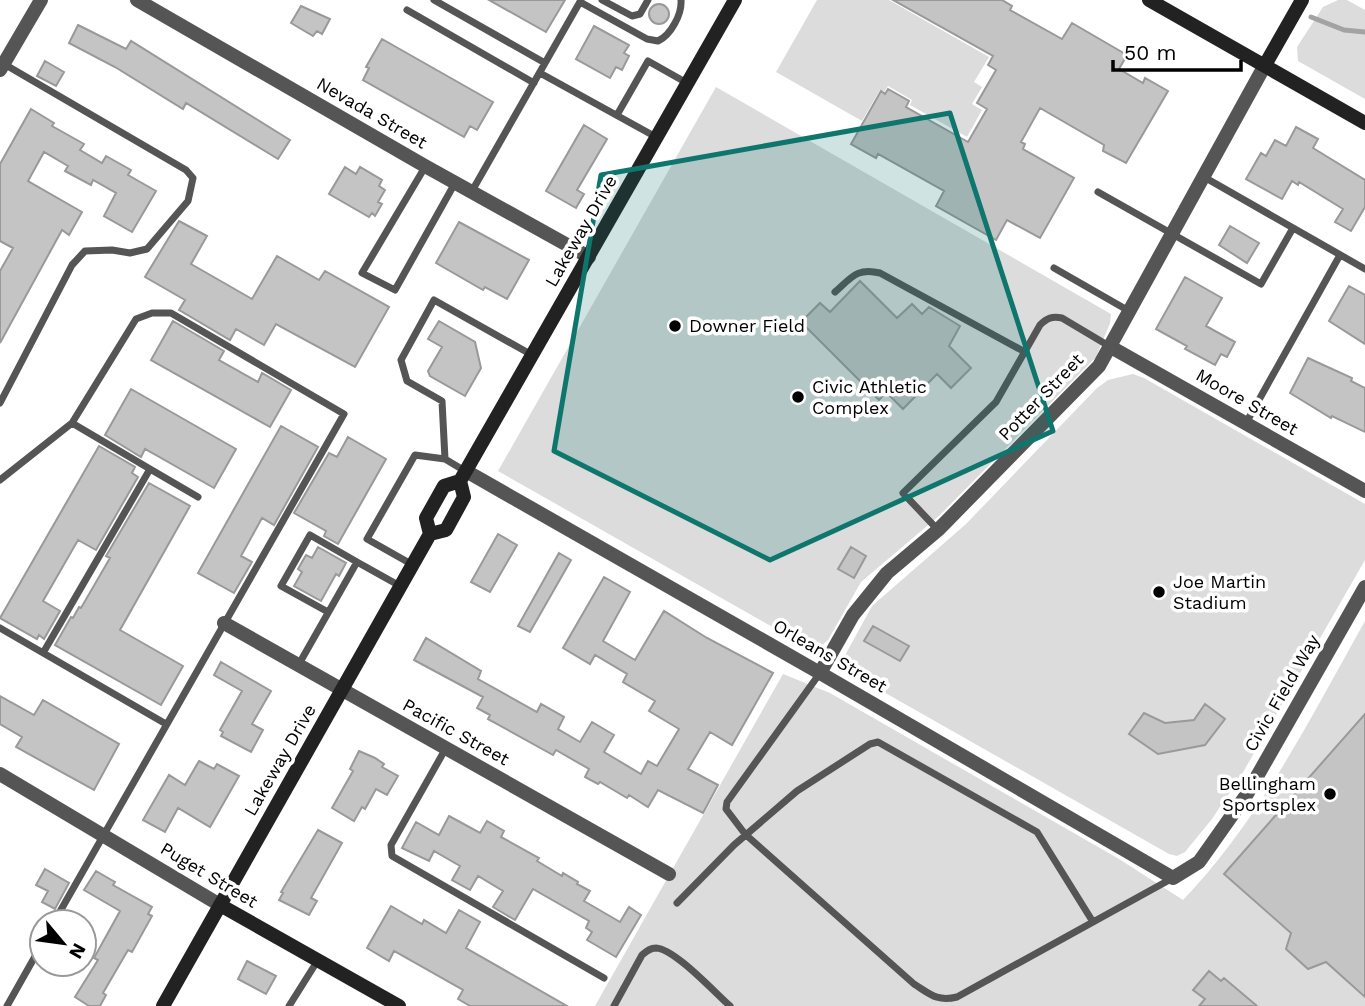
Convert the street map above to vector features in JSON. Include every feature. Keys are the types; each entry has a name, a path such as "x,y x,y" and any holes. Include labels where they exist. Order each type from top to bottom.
{"main road":[{"name":"Lakeway Drive","path":"430,534 446,530 464,497 463,476 735,0"},
{"path":"1149,0 1365,123"},
{"name":"Potter Street","path":"1265,65 1302,0"},
{"name":"Lakeway Drive","path":"163,1006 430,534 426,518 440,492 444,486 463,476"},
{"name":"Puget Street","path":"219,905 399,1006"}],"street":[{"path":"2,67 41,0"},
{"name":"Nevada Street","path":"138,0 425,166 589,257"},
{"name":"Potter Street","path":"820,673 853,615 887,573 938,530 1099,366 1265,65"},
{"name":"Moore Street","path":"1110,346 1365,491"},
{"name":"Orleans Street","path":"463,476 820,673 1173,878"},
{"name":"Civic Field Way","path":"1173,878 1199,862 1247,794 1365,587"},
{"name":"Pacific Street","path":"224,623 669,874"},
{"name":"Puget Street","path":"0,774 219,905"}],"lane":[{"path":"434,0 545,63"},
{"path":"602,0 632,16 640,14 648,0"},
{"path":"472,191 581,1 648,39 658,41 667,35 681,11 681,0"},
{"path":"407,10 534,83"},
{"path":"617,115 648,61 688,83"},
{"path":"0,403 72,265 85,250 130,253 146,248 188,201 193,178 186,170 2,67"},
{"path":"540,73 657,137"},
{"path":"425,166 362,273 395,290 456,182"},
{"path":"1204,176 1365,269"},
{"path":"1098,192 1261,284 1293,228"},
{"path":"1246,423 1340,255"},
{"path":"1054,268 1129,311"},
{"path":"835,292 857,272 868,270 880,273 1025,352"},
{"path":"445,459 442,401 407,381 401,360 434,300 532,355"},
{"path":"0,480 72,423 136,318 152,313 171,313 344,414 62,908"},
{"path":"938,530 903,493 996,402 1040,325 1054,316 1062,318 1110,346"},
{"path":"72,423 198,497"},
{"path":"413,565 367,539 415,455 445,459 463,476"},
{"path":"43,653 150,469"},
{"path":"328,612 281,586 310,535 401,586"},
{"path":"299,664 357,562"},
{"path":"0,628 166,724"},
{"path":"820,673 727,802 726,809 746,834 914,984 944,1000 957,997 1173,878"},
{"path":"677,903 746,834 797,791 877,742 1031,827 1050,849 1093,922"},
{"path":"446,748 391,845 392,856 604,978"},
{"path":"614,1006 642,956 655,948 669,952 730,1006"},
{"path":"289,1006 318,960"},
{"path":"7,1006 28,969"}],"highlighted area":[{"path":"950,113 1053,431 770,560 554,451 601,175"}],"shaded area":[{"path":"817,0 889,0 989,57 974,82 982,87 972,104 982,110 967,137 910,105 912,100 888,86 884,92 880,90 862,121 776,72"},
{"path":"1338,0 1347,0 1365,10 1365,99 1298,61 1297,47 1323,7"},
{"name":"Civic Athletic Complex","path":"716,87 1111,314 1096,357 940,515 861,582 828,640 818,649 806,646 498,471"},
{"name":"Joe Martin Stadium","path":"1133,374 1365,504 1365,560 1242,774 1212,819 1185,852 1177,856 1169,854 852,674 845,668 843,659 872,606 966,524 1097,388 1108,380"},
{"path":"1365,621 1365,1006 595,1006 783,674 830,693 1119,859 1183,900 1211,869 1260,802"}],"building":[{"path":"489,0 565,0 546,32"},
{"path":"893,0 1002,0 1012,6 1010,10 1062,39 1072,23 1127,55 1119,69 1143,83 1145,78 1168,91 1126,163 1103,151 1104,145 1040,108 1021,142 1025,144 1023,149 1074,178 1040,238 1007,220 996,240 936,206 944,191 878,154 876,158 851,144 881,91 885,94 888,89 909,101 906,107 968,142 987,109 977,103 996,70 988,65 993,56"},
{"path":"659,4 666,7 669,14 666,21 659,24 652,21 649,14 652,7"},
{"path":"301,6 330,19 322,34 317,31 313,36 291,23"},
{"path":"78,25 126,49 131,41 290,140 278,159 186,103 183,109 115,67 69,43"},
{"path":"594,26 629,45 624,53 629,56 622,70 616,67 610,78 576,59"},
{"path":"382,39 493,102 477,130 470,126 464,137 363,80 369,68 366,67"},
{"path":"45,61 64,72 56,86 37,76"},
{"path":"31,109 54,123 52,126 84,144 80,150 102,163 106,156 131,170 128,175 156,191 132,232 104,216 116,193 93,180 91,185 65,171 68,166 44,152 28,181 82,212 69,235 62,230 0,343 0,271 13,248 0,241 0,164"},
{"path":"584,125 607,139 577,190 584,194 576,208 546,191"},
{"path":"1296,127 1318,139 1313,148 1365,180 1365,207 1351,231 1335,222 1343,209 1299,182 1298,185 1292,181 1282,199 1246,179 1261,153 1266,156 1275,140 1286,146"},
{"path":"345,167 356,174 360,167 382,180 379,186 385,190 378,202 382,204 375,216 372,213 369,217 329,194"},
{"path":"179,221 207,236 191,264 252,299 277,256 319,280 325,271 389,307 355,367 276,324 264,345 236,329 230,340 179,310 185,300 145,277"},
{"path":"459,222 529,260 507,299 485,287 483,290 436,263"},
{"path":"1230,226 1259,243 1247,263 1219,245"},
{"path":"1185,277 1222,298 1206,326 1235,342 1227,357 1221,354 1215,365 1156,329"},
{"path":"860,281 897,318 912,304 922,314 929,307 960,326 949,346 971,368 951,388 937,374 903,409 886,392 879,400 801,322 820,303 830,312"},
{"path":"1349,286 1365,295 1365,344 1329,321"},
{"path":"173,321 224,351 219,360 258,382 262,373 291,390 270,427 151,360"},
{"path":"439,321 475,342 481,368 465,396 430,376 428,371 442,347 428,339"},
{"path":"1308,358 1352,378 1351,381 1365,388 1365,432 1332,416 1331,418 1290,393"},
{"path":"131,389 236,449 214,488 145,449 141,457 105,435"},
{"path":"281,426 318,447 274,525 262,518 241,556 252,562 234,593 198,573"},
{"path":"348,437 386,459 338,544 324,536 326,531 294,513 329,453 337,457"},
{"path":"99,446 135,467 132,473 138,477 96,550 78,540 43,601 60,611 44,639 39,635 37,639 0,618"},
{"path":"149,483 190,506 120,630 183,666 161,705 55,645 71,617 81,608 110,558 106,556"},
{"path":"498,534 517,545 490,592 471,582"},
{"path":"318,547 346,563 339,576 336,574 321,601 294,586 302,572 298,569 306,555 312,558"},
{"path":"851,547 866,556 854,578 838,569"},
{"path":"559,553 571,560 530,632 518,626"},
{"path":"604,577 630,592 603,641 635,660 664,611 707,638 773,673 732,745 710,732 688,769 718,785 703,813 658,790 648,807 629,795 627,798 600,782 598,784 585,777 589,769 556,750 553,755 488,719 490,715 477,708 483,697 414,660 426,638 481,671 478,679 537,712 541,704 564,717 558,729 580,742 592,722 614,735 604,752 641,774 648,761 657,766 679,729 649,711 655,701 623,682 627,674 595,655 590,664 563,648"},
{"path":"873,626 909,646 900,661 864,641"},
{"path":"221,662 271,691 252,724 263,730 251,752 221,736 223,732 220,730 242,691 214,675"},
{"path":"0,696 34,715 43,700 119,744 94,790 16,747 22,737 0,724"},
{"path":"1205,704 1225,719 1205,745 1158,754 1129,734 1144,713 1165,723 1194,720"},
{"name":"Bellingham Sportsplex","path":"1365,714 1365,997 1326,962 1308,969 1286,949 1291,933 1224,874"},
{"path":"359,751 375,758 384,764 382,767 398,776 387,795 376,789 365,809 362,807 354,821 332,808 353,771 350,769"},
{"path":"199,761 214,769 217,764 239,776 210,827 178,808 165,832 143,820 169,775 185,785"},
{"path":"449,816 480,833 487,821 504,831 501,837 539,858 537,861 562,876 563,873 578,882 577,884 590,891 584,901 620,922 629,907 641,915 616,957 587,940 592,932 586,928 589,921 533,889 515,920 493,907 503,891 478,876 470,890 452,880 460,866 434,851 429,861 402,848 416,822 439,835"},
{"path":"318,830 342,843 311,898 317,901 309,915 279,900 283,893 281,892"},
{"path":"45,869 69,883 56,908 42,902 48,891 36,885"},
{"path":"96,871 115,882 113,885 152,907 148,914 152,916 132,952 128,950 103,993 106,995 100,1006 89,1006 75,997 87,978 98,978 98,951 120,911 84,890"},
{"path":"391,906 422,924 424,920 446,933 459,910 480,922 466,948 567,1006 470,1006 458,999 463,990 394,951 389,961 367,948"},
{"path":"247,961 276,976 266,994 238,979"},
{"path":"1209,971 1221,981 1224,978 1257,1006 1199,1006 1205,999 1193,990"}],"waterway":[{"path":"1311,17 1344,30 1365,32"}],"place":[{"name":"Downer Field","path":"675,326"},
{"name":"Civic Athletic Complex","path":"798,397"},
{"name":"Joe Martin Stadium","path":"1159,592"},
{"name":"Bellingham Sportsplex","path":"1330,794"}]}
